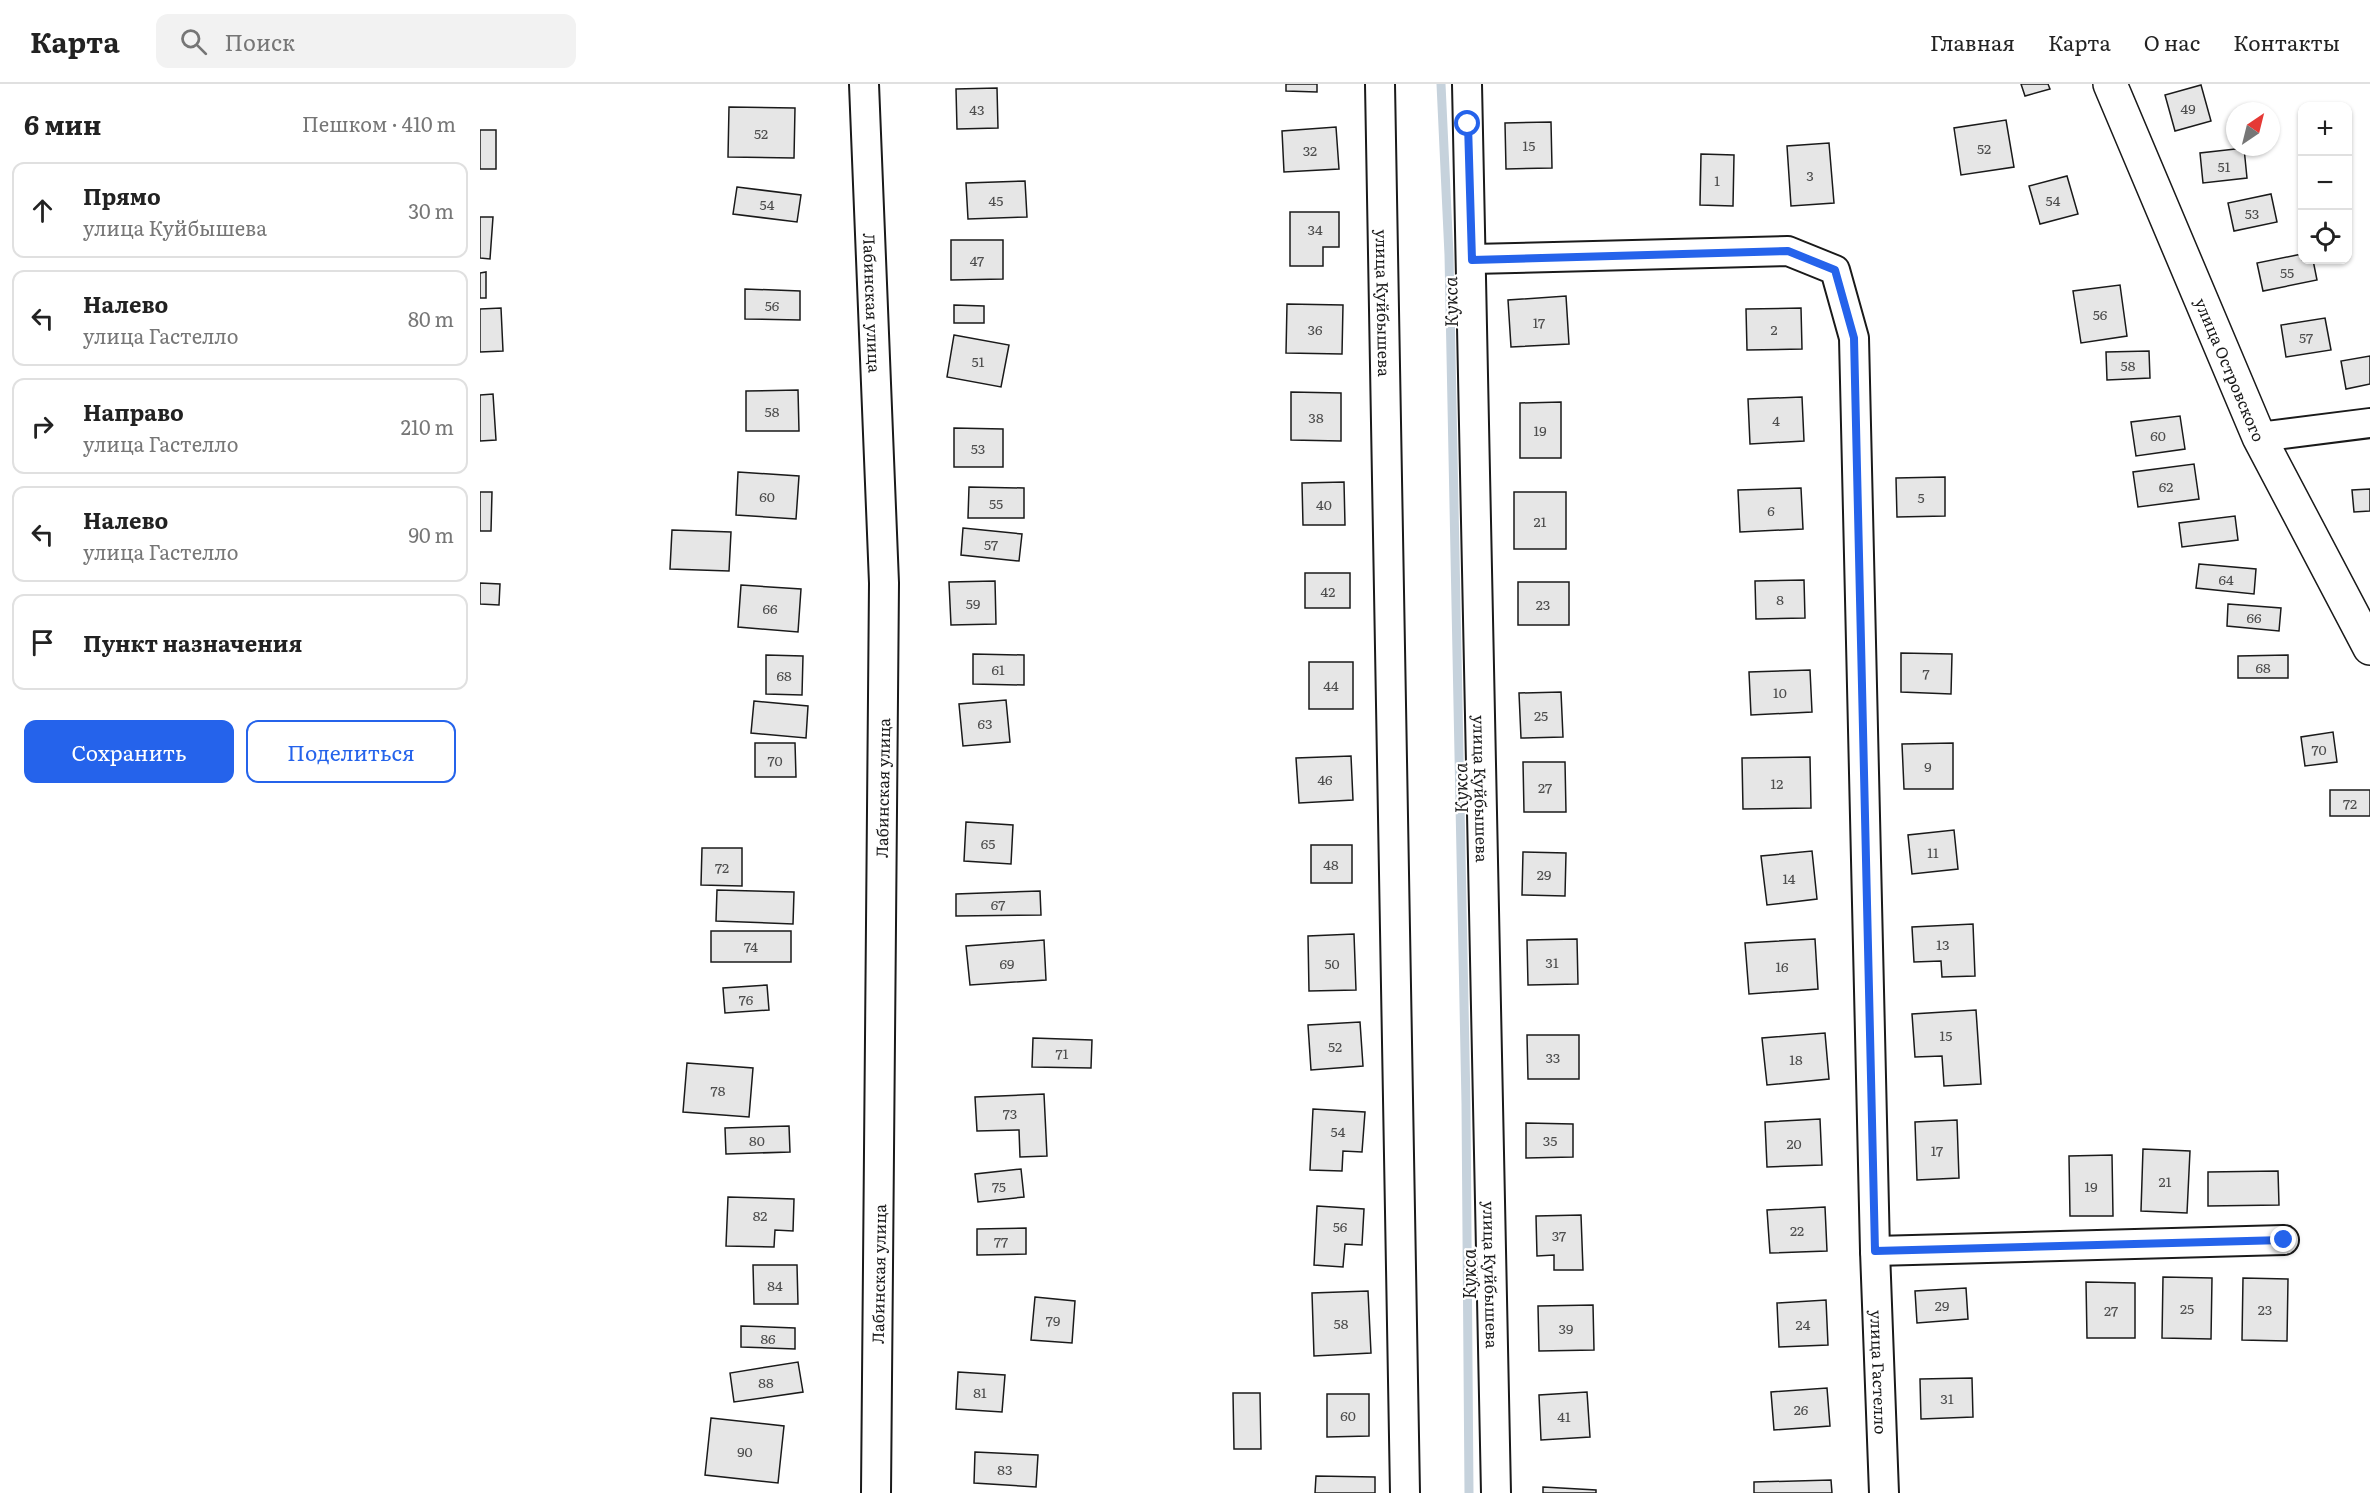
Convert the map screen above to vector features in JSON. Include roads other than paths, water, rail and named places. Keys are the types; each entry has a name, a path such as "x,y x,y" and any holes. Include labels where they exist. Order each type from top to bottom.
{"street":[{"name":"Лабинская улица","path":"864,84 884,583 876,1493"},
{"name":"улица Куйбышева","path":"1380,84 1405,1493"},
{"name":"улица Куйбышева","path":"1467,84 1496,1493"},
{"name":"улица Островского","path":"2110,84 2259,437 2370,648"},
{"name":"улица Гастелло","path":"1472,260 1788,251 1835,270 1854,338 1875,1251 1884,1493"},
{"path":"2259,437 2370,423"},
{"path":"1875,1251 2284,1240"}],"waterway":[{"name":"Кукса","path":"1441,84 1449,255 1466,1104 1469,1493"}]}
